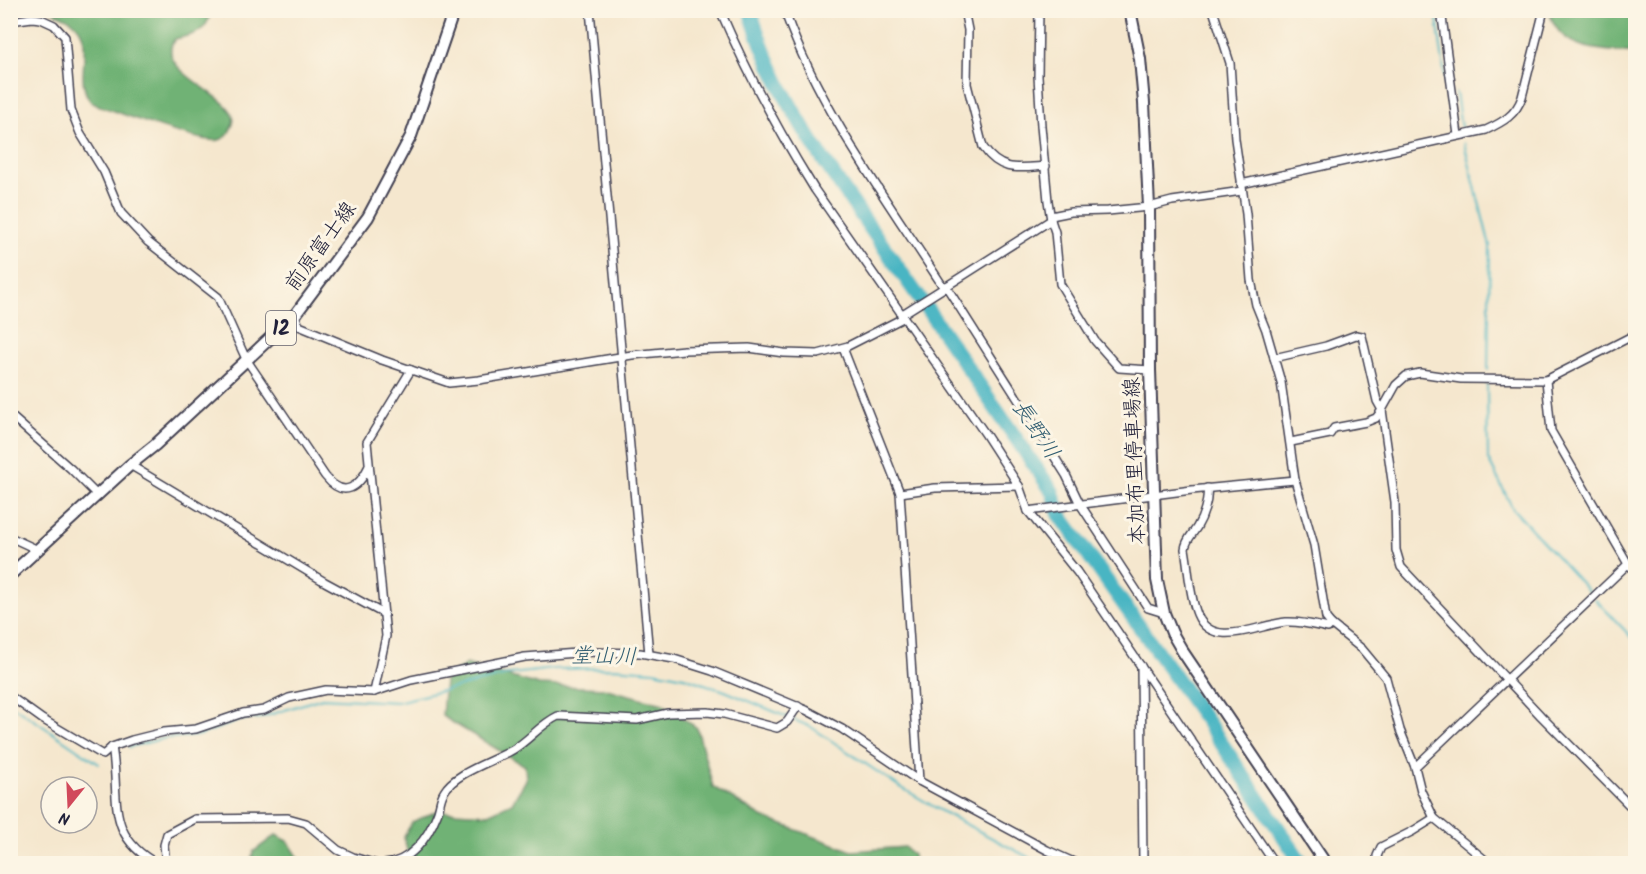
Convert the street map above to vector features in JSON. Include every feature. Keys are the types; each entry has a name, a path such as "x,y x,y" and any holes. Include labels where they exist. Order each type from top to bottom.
{"main road":[{"name":"前原富士線","path":"10,575 295,315 368,217 411,136 454,10"},
{"name":"本加布里停車場線","path":"1130,10 1140,59 1144,103 1149,207 1150,370 1157,580 1164,613 1183,652 1326,864"}],"street":[{"path":"590,10 649,654"},
{"path":"720,10 749,75 792,153 842,231 986,435 1019,486 1028,511 1077,572 1275,864"},
{"path":"809,10 787,12 786,15 795,41 851,145 1066,475 1078,505 1148,608 1164,613"},
{"path":"964,10 968,30 967,84 983,147 989,156 1003,166 1021,168 1046,166"},
{"path":"1040,10 1038,76 1051,218 1055,232 1060,284 1095,341 1119,368 1150,370"},
{"path":"1213,10 1230,63 1235,139 1246,214 1251,280 1256,305 1281,382 1295,480 1314,545 1326,618 1330,624 1362,649 1386,678 1400,730 1415,767 1421,791 1434,818 1490,864"},
{"path":"1441,10 1458,135"},
{"path":"295,315 299,326 441,382 460,383 622,356 715,348 749,348 784,353 818,354 843,348 902,315 1051,218 1071,212 1108,212 1149,207 1242,188 1486,130 1505,121 1518,109 1544,10"},
{"path":"10,21 42,19 54,26 65,37 71,110 80,133 104,172 121,213 148,242 218,297 246,359 330,483 342,488 355,486 361,482 369,465"},
{"path":"1291,442 1330,434 1334,428 1376,418 1396,386 1406,376 1420,373 1461,379 1546,381 1635,334"},
{"path":"1274,358 1356,335 1362,336 1377,401 1383,410 1395,502 1397,559 1401,567 1635,812"},
{"path":"843,348 900,493 919,781"},
{"path":"374,692 386,636 367,442 411,370"},
{"path":"1546,381 1551,432 1635,573"},
{"path":"10,415 98,495"},
{"path":"130,465 325,582 384,614"},
{"path":"1028,511 1037,508 1078,505 1207,488 1295,480"},
{"path":"900,493 935,488 1019,486"},
{"path":"1207,488 1203,514 1198,526 1186,542 1185,549 1199,619 1206,626 1222,633 1244,632 1287,621 1328,628 1330,624"},
{"path":"10,537 38,550"},
{"path":"1415,767 1628,564"},
{"path":"10,696 42,719 103,755 112,747 164,732 196,729 264,710 289,698 326,690 374,692 411,680 525,657 590,652 649,654 712,671 798,706 842,729 919,781 1077,864"},
{"path":"1140,666 1143,864"},
{"path":"383,864 394,863 407,856 427,835 449,784 516,748 548,721 558,716 637,720 668,713 707,712 724,714 777,728 786,722 798,706"},
{"path":"112,747 116,767 114,793 117,815 126,836 141,854 158,864"},
{"path":"165,864 164,845 167,834 195,819 288,818 306,823 338,850 352,857 377,864"},
{"path":"1379,864 1377,856 1381,847 1434,818"}],"green space":[{"path":"51,11 210,11 207,24 194,34 175,39 171,51 175,63 185,74 225,104 232,114 233,124 228,134 219,140 195,137 92,103 83,83 84,49 80,29 72,21"},
{"path":"1549,11 1635,11 1635,53 1595,49 1572,42 1554,25"},
{"path":"466,664 539,685 603,688 663,704 697,728 713,787 762,817 852,851 905,847 913,855 914,863 410,863 404,837 412,822 437,811 488,814 512,803 526,780 525,766 442,716 445,680"},
{"path":"276,835 288,841 302,863 251,863 253,852"}],"waterway":[{"name":"長野川","path":"750,10 777,79 833,175 1052,491 1060,515 1208,723 1302,864"},
{"path":"1436,10 1446,85"},
{"path":"1456,93 1461,127"},
{"path":"1464,143 1490,246 1488,370"},
{"path":"1487,385 1488,459 1513,509 1592,595"},
{"path":"1595,599 1636,642"},
{"name":"堂山川","path":"129,747 166,738 197,736 241,720 260,718 322,698 397,702 511,674 554,669 613,668 654,671 684,677 725,691 811,727 897,785 1041,864"},
{"name":"堂山川","path":"10,704 99,764"}]}
